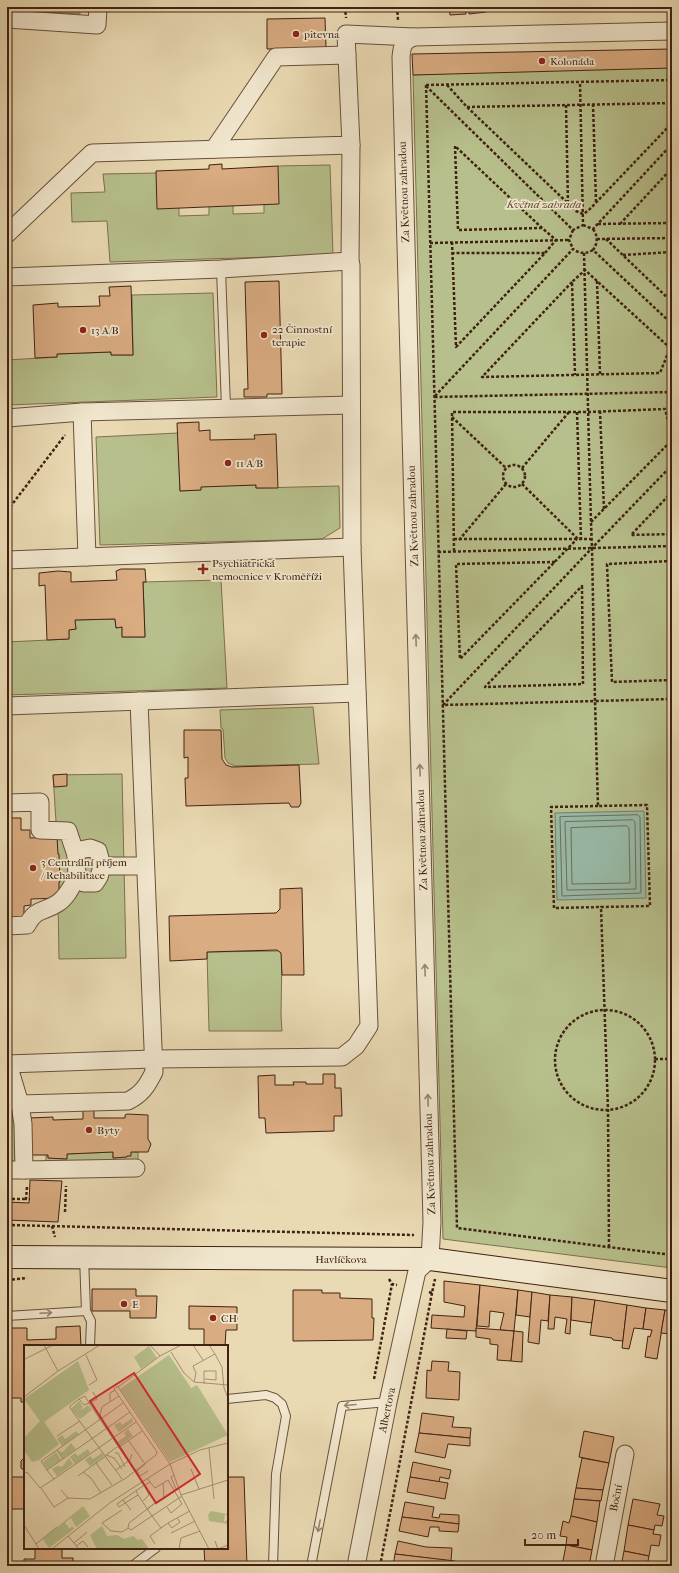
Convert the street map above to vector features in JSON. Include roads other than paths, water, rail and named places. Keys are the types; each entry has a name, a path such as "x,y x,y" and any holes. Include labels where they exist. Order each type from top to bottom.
{"street":[{"path":"7,19 96,25 98,7"},
{"path":"136,1168 15,1170 23,1124 20,1104 7,1064 152,1059 342,1056 356,1046 369,1026 352,547 350,261 351,144 346,34 414,37 672,31"},
{"name":"Za Květnou zahradou","path":"414,37 407,40 402,46 401,57 432,1222 435,1267"},
{"path":"214,149 276,57 347,55"},
{"path":"7,234 92,153 351,144"},
{"path":"7,277 221,269 350,261"},
{"path":"7,418 82,412 351,405"},
{"path":"82,412 88,557"},
{"path":"7,560 352,547"},
{"path":"7,706 357,693"},
{"path":"20,1104 128,1101 139,1096 148,1086 154,1072 152,1059 139,701"},
{"path":"7,803 40,802 40,830 68,832 76,855 77,877 69,892 59,903 33,914 27,924 7,926"},
{"path":"76,855 80,850 90,848 98,851 102,866 99,877 95,883 84,883 77,877"},
{"path":"102,866 145,866"},
{"name":"Havlíčkova","path":"7,1257 84,1257 435,1267 672,1291"},
{"name":"Albertova","path":"356,1566 388,1402 417,1271 435,1267"},
{"name":"Boční","path":"604,1566 625,1454"}],"lane":[{"path":"221,269 226,408"},
{"path":"84,1257 86,1311 91,1321 90,1345"},
{"path":"7,1316 86,1311"},
{"path":"228,1399 266,1395 275,1398 282,1404 286,1416 276,1474 273,1566"},
{"path":"311,1566 342,1406 388,1402"},
{"path":"132,1566 155,1549"}],"water":[{"path":"644,811 646,898 557,900 555,813"}],"place":[{"name":"pitevna","path":"296,34"},
{"name":"Kolonáda","path":"542,61"},
{"name":"13 A/B","path":"83,330"},
{"name":"22 Činnostní terapie","path":"264,335"},
{"name":"11 A/B","path":"228,463"},
{"name":"Psychiatrická nemocnice v Kroměříži","path":"203,569"},
{"name":"3 Centrální příjem / Rehabilitace","path":"33,868"},
{"name":"Byty","path":"89,1130"},
{"name":"E","path":"124,1304"},
{"name":"CH","path":"213,1318"}],"park label":[{"name":"Květná zahrada","path":"544,204"}]}
